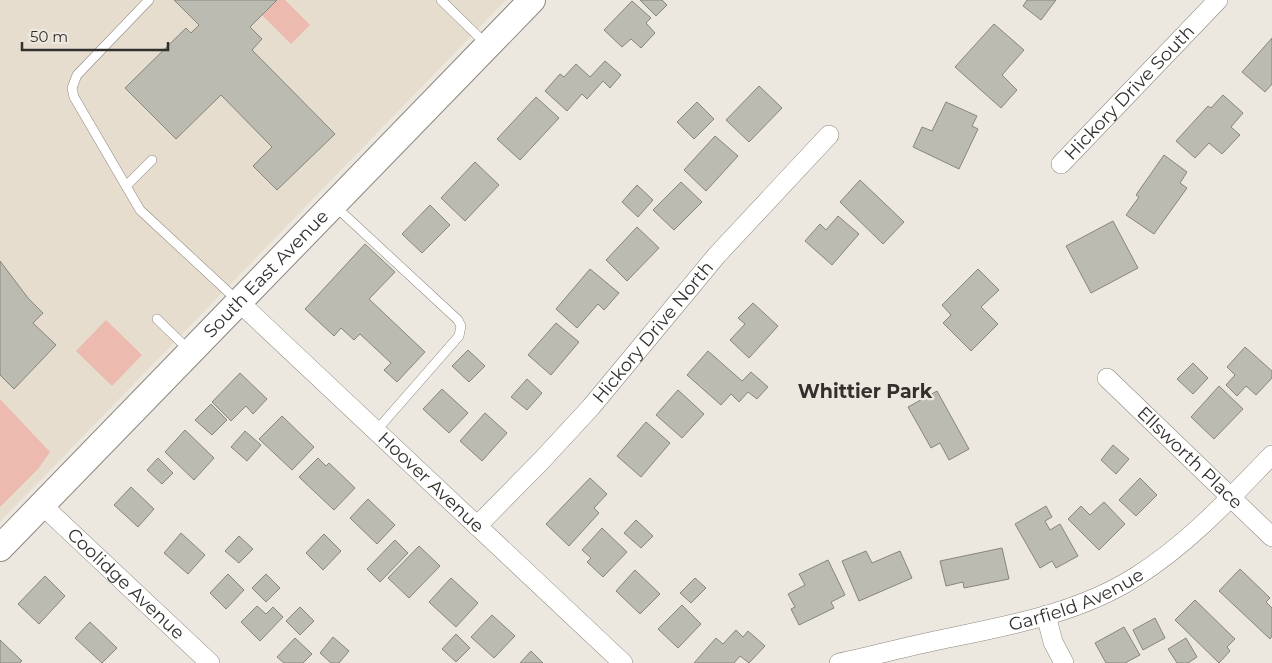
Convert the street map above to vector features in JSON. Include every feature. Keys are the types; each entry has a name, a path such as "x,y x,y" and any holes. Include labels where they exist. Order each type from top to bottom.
{"main road":[{"name":"South East Avenue","path":"0,548 240,303 333,204 532,0"}],"street":[{"name":"Hickory Drive South","path":"1061,164 1218,0"},
{"name":"Hickory Drive North","path":"477,526 591,407 717,255 829,134"},
{"name":"Hoover Avenue","path":"240,303 623,663"},
{"name":"Ellsworth Place","path":"1107,378 1272,537"},
{"name":"Garfield Avenue","path":"839,663 1020,623 1088,601 1135,577 1203,526 1272,455"},
{"name":"Coolidge Avenue","path":"42,505 210,663"},
{"path":"1046,615 1053,642 1064,663"}],"lane":[{"path":"149,0 73,80 74,97 126,186 146,216 240,303"},
{"path":"441,0 488,45"},
{"path":"126,186 152,160"},
{"path":"333,204 458,320 461,326 459,336 376,431"},
{"path":"157,319 191,352"}],"shaded area":[{"path":"0,0 506,0 0,522"},
{"path":"277,0 285,0 310,25 291,44 262,15"},
{"path":"106,320 142,355 112,386 76,351"},
{"path":"0,399 50,452 38,469 0,507"}],"building":[{"path":"174,0 277,0 250,27 262,39 252,50 335,134 277,190 253,166 272,147 221,95 176,139 125,88 186,28 191,33 199,25"},
{"path":"640,0 662,0 667,5 656,16"},
{"path":"1027,0 1056,0 1041,20 1023,6"},
{"path":"632,1 651,18 646,23 655,33 641,48 631,39 622,47 604,30"},
{"path":"994,24 1024,50 1002,75 1017,90 1001,108 955,67"},
{"path":"1272,38 1272,84 1265,92 1242,72"},
{"path":"605,61 621,75 610,88 603,81 587,99 582,94 567,111 545,91 560,74 564,77 576,64 590,77"},
{"path":"759,86 782,108 749,142 726,120"},
{"path":"1223,95 1243,113 1231,127 1240,135 1222,154 1209,143 1195,158 1176,141 1208,106 1211,108"},
{"path":"536,97 559,118 520,160 497,139"},
{"path":"697,102 714,119 694,139 677,122"},
{"path":"946,102 977,116 972,126 978,129 959,169 913,147 922,127 932,131"},
{"path":"715,136 738,156 706,191 684,170"},
{"path":"1164,155 1187,172 1180,183 1187,188 1154,234 1126,215 1139,197 1136,195"},
{"path":"475,162 499,185 465,221 441,198"},
{"path":"860,180 904,222 883,244 840,202"},
{"path":"681,182 702,202 674,230 653,210"},
{"path":"637,185 653,200 638,217 622,202"},
{"path":"430,205 450,225 422,253 402,234"},
{"path":"838,216 859,234 832,265 805,241 820,224 826,230"},
{"path":"1113,221 1138,268 1091,293 1066,246"},
{"path":"637,227 659,248 627,281 606,260"},
{"path":"365,244 395,272 369,299 425,352 397,382 384,370 391,363 360,334 354,340 341,328 334,336 305,309"},
{"path":"0,261 28,298 43,313 33,323 56,345 14,389 0,375"},
{"path":"590,269 619,293 604,310 598,304 577,328 556,309"},
{"path":"978,269 999,290 981,307 998,324 971,351 943,323 951,315 942,305"},
{"path":"753,303 778,326 749,358 730,340 745,324 738,318"},
{"path":"556,323 579,342 551,375 528,355"},
{"path":"1245,347 1272,371 1272,378 1256,395 1246,386 1237,396 1226,385 1235,375 1227,367"},
{"path":"468,350 485,366 469,382 452,366"},
{"path":"708,351 742,381 751,372 768,387 757,399 748,392 739,402 731,394 721,405 687,375"},
{"path":"1193,363 1208,378 1193,394 1177,379"},
{"path":"240,373 267,399 253,414 246,406 231,421 212,402"},
{"path":"527,379 542,393 527,410 511,397"},
{"path":"1219,386 1243,409 1214,439 1191,417"},
{"path":"442,389 468,413 449,433 423,409"},
{"path":"678,390 704,414 682,438 656,415"},
{"path":"937,391 969,449 949,460 940,443 931,448 908,407"},
{"path":"211,404 227,420 212,435 195,420"},
{"path":"485,413 507,433 482,461 460,441"},
{"path":"282,416 314,447 292,470 259,439"},
{"path":"646,422 670,443 641,477 617,456"},
{"path":"185,430 214,458 194,480 165,452"},
{"path":"245,431 261,445 247,461 231,447"},
{"path":"1113,445 1129,459 1116,474 1101,460"},
{"path":"158,458 173,473 162,484 147,470"},
{"path":"318,458 326,466 329,463 355,488 334,510 299,477"},
{"path":"590,478 607,494 594,508 599,513 569,546 546,524"},
{"path":"1140,478 1157,495 1136,516 1119,500"},
{"path":"131,487 154,509 138,527 114,505"},
{"path":"368,499 395,525 377,544 350,518"},
{"path":"1104,502 1125,524 1099,550 1068,519 1081,506 1090,515"},
{"path":"1046,506 1052,517 1045,521 1050,530 1060,524 1078,556 1056,568 1052,561 1040,568 1015,524"},
{"path":"636,520 653,536 641,548 624,533"},
{"path":"602,528 627,552 603,577 587,562 591,558 582,550"},
{"path":"181,533 205,555 188,574 164,553"},
{"path":"324,534 341,551 323,570 306,553"},
{"path":"239,536 253,549 239,563 225,551"},
{"path":"395,540 408,553 380,582 367,569"},
{"path":"419,546 440,566 409,598 388,578"},
{"path":"1002,548 1009,579 964,588 963,582 946,586 940,561"},
{"path":"866,551 872,563 900,551 912,578 859,601 842,561"},
{"path":"828,560 845,595 831,602 834,608 799,625 791,609 795,607 788,594 805,585 799,574"},
{"path":"1240,569 1270,598 1266,602 1272,608 1272,636 1270,639 1219,591"},
{"path":"635,570 660,594 640,614 616,591"},
{"path":"228,574 244,590 226,609 210,593"},
{"path":"266,574 280,588 266,602 252,588"},
{"path":"45,576 65,596 39,624 18,604"},
{"path":"451,578 478,603 456,627 429,602"},
{"path":"695,578 706,588 691,603 680,593"},
{"path":"1195,600 1235,639 1227,647 1230,651 1219,663 1175,620"},
{"path":"682,605 701,624 678,648 658,629"},
{"path":"257,606 266,614 273,607 283,617 260,641 241,622"},
{"path":"300,607 314,621 300,635 286,621"},
{"path":"492,615 515,636 494,658 471,637"},
{"path":"1155,618 1165,638 1143,650 1133,630"},
{"path":"90,622 117,648 102,663 75,638"},
{"path":"1124,627 1140,655 1125,663 1106,663 1095,643"},
{"path":"736,630 743,637 748,631 765,646 749,663 740,656 734,663 694,663 716,638 723,644"},
{"path":"456,634 470,648 456,662 442,649"},
{"path":"333,637 349,651 339,663 331,663 320,653"},
{"path":"295,638 312,654 303,663 284,663 277,657"},
{"path":"1186,638 1197,657 1188,663 1177,663 1168,649"},
{"path":"0,640 22,661 19,663 0,663"},
{"path":"531,651 543,663 520,663"}],"district":[{"name":"Whittier Park","path":"865,391"}]}
